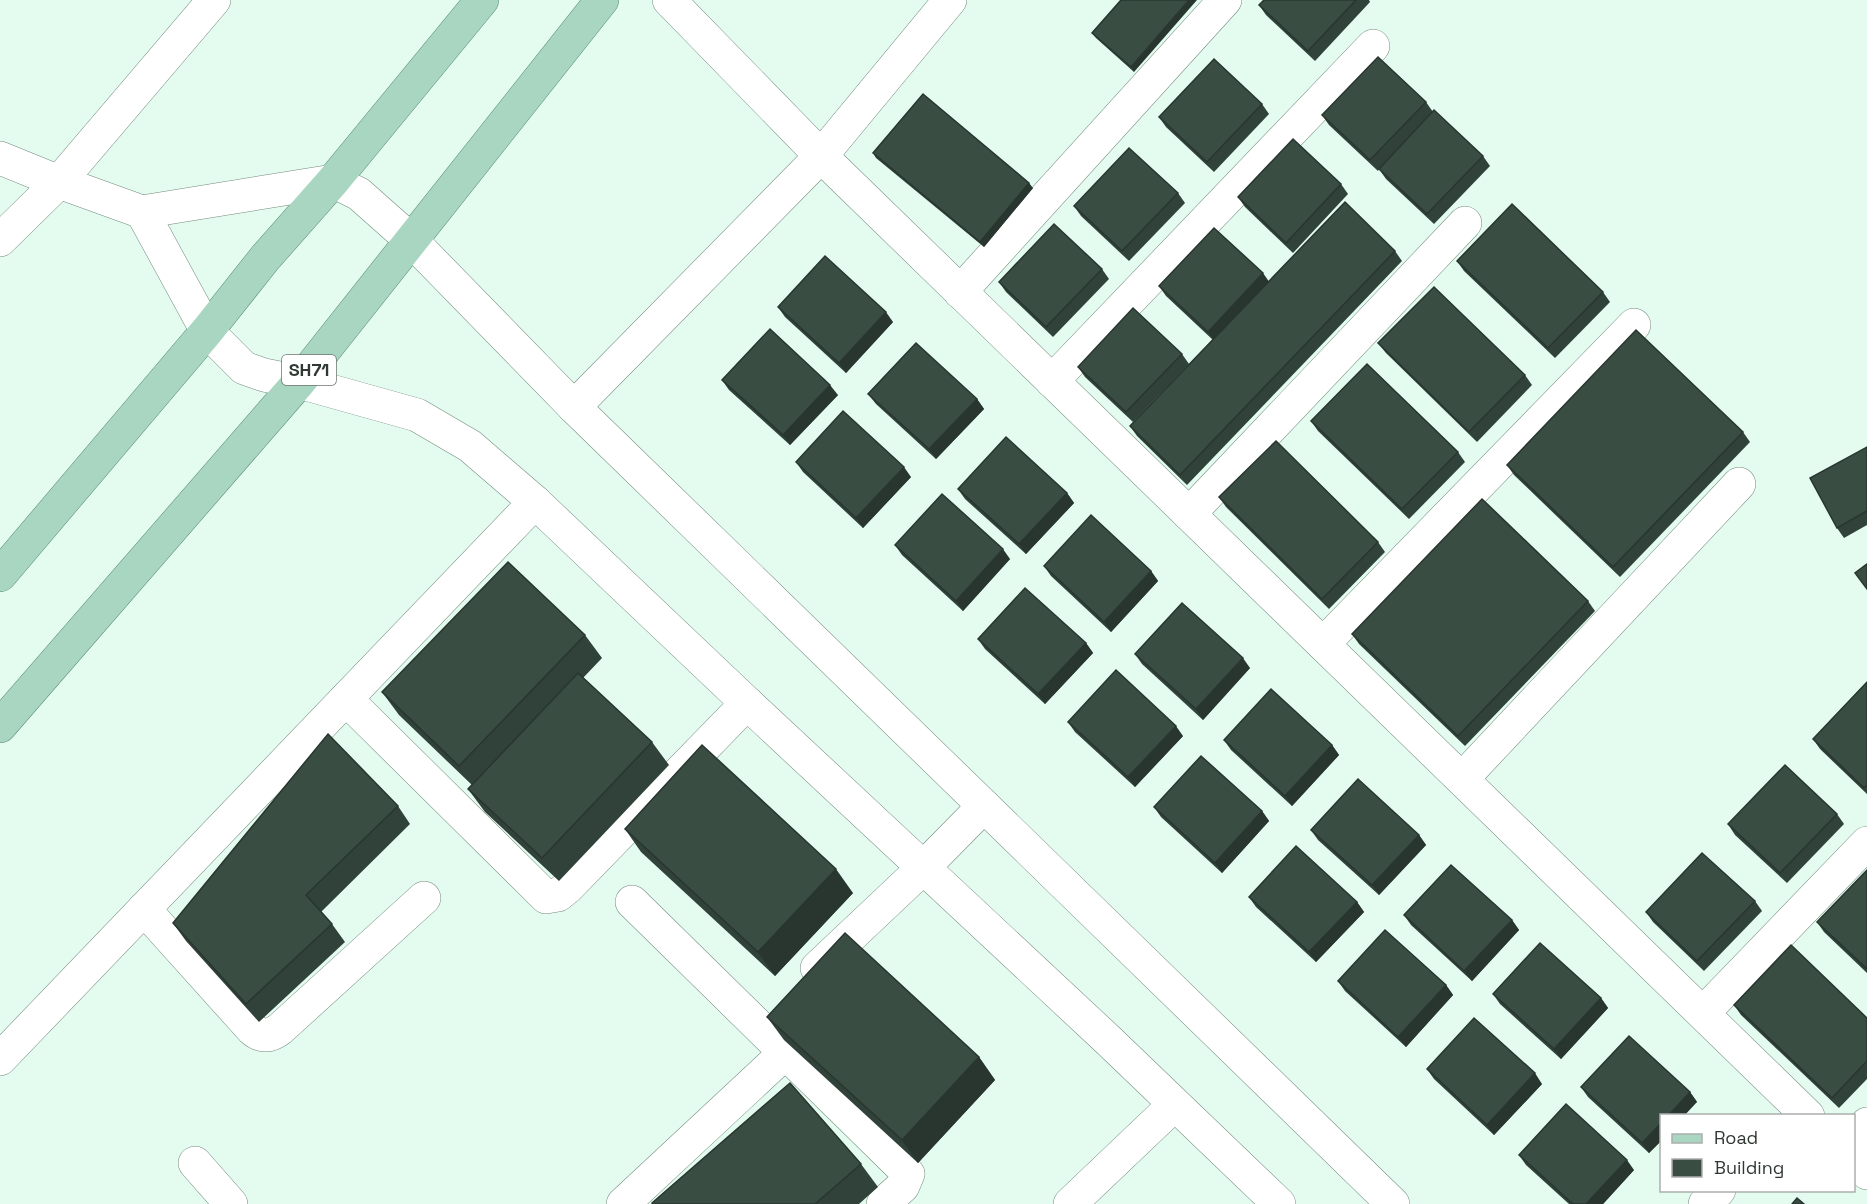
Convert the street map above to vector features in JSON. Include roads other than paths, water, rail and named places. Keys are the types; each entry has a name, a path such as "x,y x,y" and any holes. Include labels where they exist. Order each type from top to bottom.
{"main road":[{"path":"0,575 333,181 482,0"},
{"name":"SH71","path":"0,726 299,382 602,0"}],"street":[{"path":"0,240 59,182 214,0"},
{"path":"669,0 821,156 1703,1013 1800,1113"},
{"path":"574,407 821,156 950,0"},
{"path":"960,292 1225,0"},
{"path":"1052,381 1373,46"},
{"path":"0,158 142,212 333,181 359,195 412,241 574,407 1393,1204"},
{"path":"142,212 207,331 244,368 417,416 470,446 535,502 1107,1039 1279,1204"},
{"path":"1189,514 1465,223"},
{"path":"1323,644 1634,325"},
{"path":"1462,779 1739,484"},
{"path":"0,1059 535,502"},
{"path":"346,699 546,897 558,895 568,887 747,703"},
{"path":"757,1025 923,868 984,806"},
{"path":"1703,1013 1867,843"},
{"path":"144,909 252,1029 268,1036 280,1029 424,898"},
{"path":"632,902 908,1174 903,1186 883,1204"},
{"path":"623,1204 785,1053"},
{"path":"1070,1204 1174,1105"},
{"path":"1855,1138 1867,1124"},
{"path":"1855,1161 1867,1173"},
{"path":"195,1163 231,1204"},
{"path":"1705,1204 1718,1192"}]}
